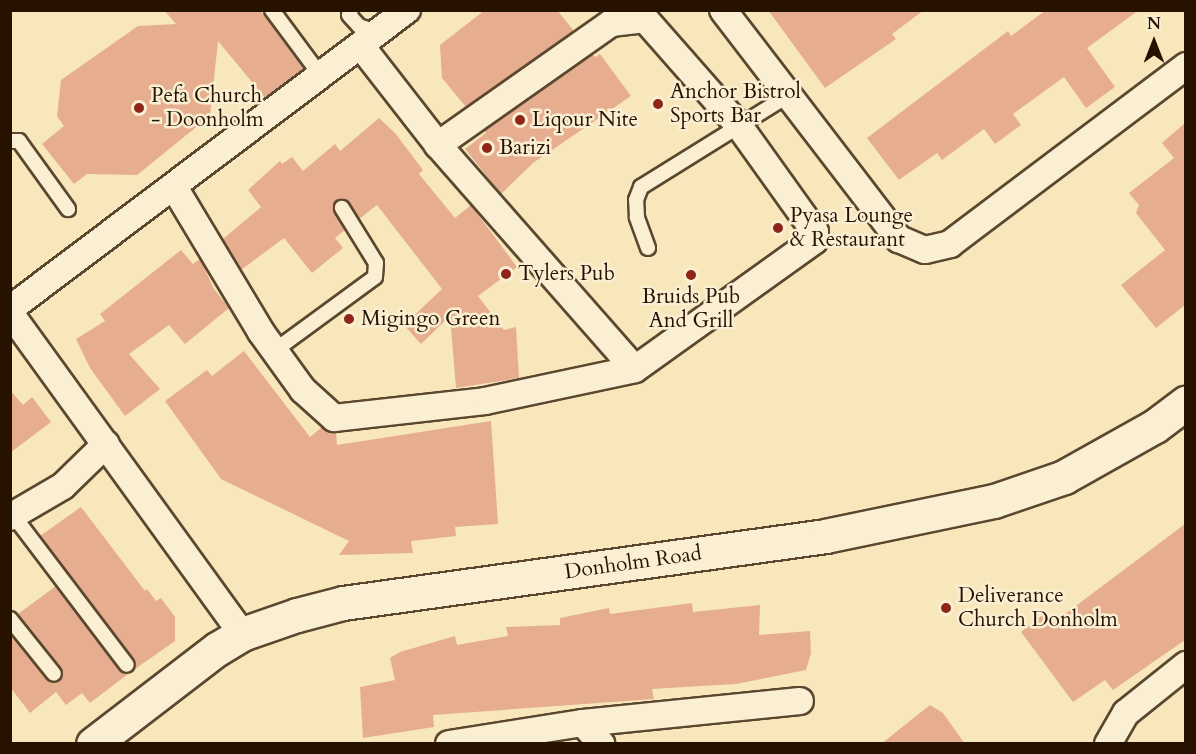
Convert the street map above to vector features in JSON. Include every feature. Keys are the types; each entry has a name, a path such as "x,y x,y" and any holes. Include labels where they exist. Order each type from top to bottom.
{"main road":[{"name":"Donholm Road","path":"93,744 242,634 343,603 825,536 994,501 1064,477 1146,432 1185,404"}],"street":[{"path":"10,309 407,10"},
{"path":"723,10 899,239 911,247 939,249 1185,66"},
{"path":"174,187 274,351 303,390 334,418 485,401 635,369 814,241 815,232 739,126 645,19 611,23 438,145"},
{"path":"370,39 438,145 635,369"},
{"path":"10,314 242,634"},
{"path":"12,516 63,486 106,444"},
{"path":"1108,744 1126,713 1185,665"},
{"path":"449,744 583,723 800,701"},
{"path":"583,723 601,744"}],"lane":[{"path":"272,10 321,76"},
{"path":"351,10 350,15 370,39"},
{"path":"648,248 637,217 636,200 641,187 788,96"},
{"path":"10,141 19,141 68,209"},
{"path":"274,351 375,277 376,263 342,208"},
{"path":"12,516 127,665"},
{"path":"10,619 54,674"}],"building":[{"path":"164,10 260,10 304,69 265,98 218,41 210,116 137,175 87,174 74,184 42,144 64,126 57,116 61,80 138,26 176,24"},
{"path":"485,10 557,10 574,31 466,107 442,78 440,45"},
{"path":"768,10 924,10 892,34 896,39 825,88"},
{"path":"1046,10 1139,10 1087,48 1115,87 1086,108 1064,77 1013,114 1021,125 995,144 984,129 942,160 937,153 899,180 867,138 1008,31 1011,36"},
{"path":"592,54 595,57 600,54 631,96 533,163 501,194 465,149 486,133 484,131"},
{"path":"379,118 395,133 423,170 419,174 455,218 471,205 517,267 478,296 504,330 516,327 519,378 456,388 450,316 421,344 404,325 442,289 377,205 359,219 347,200 337,201 333,209 345,230 335,238 343,248 312,273 284,238 241,270 223,239 261,207 248,190 280,161 282,164 292,157 303,171 335,144 340,151"},
{"path":"1185,123 1185,305 1156,328 1121,285 1165,250 1136,213 1139,205 1129,193 1174,158 1162,143"},
{"path":"181,250 193,264 200,259 214,289 229,308 185,344 169,325 129,354 160,389 125,416 90,368 76,339 105,321 100,314"},
{"path":"244,351 310,437 322,427 336,433 337,445 491,421 498,524 455,527 456,536 411,541 413,553 339,555 349,541 221,479 165,401 207,370 212,376"},
{"path":"10,390 23,405 32,397 51,422 10,453"},
{"path":"81,507 145,591 147,589 156,601 161,598 175,617 175,641 135,669 134,660 40,536"},
{"path":"1185,524 1185,640 1113,690 1105,680 1073,702 1021,632 1045,613 1053,623"},
{"path":"56,586 120,670 128,674 90,703 82,693 66,705 56,692 30,713 10,687 10,634 47,680 60,681 61,668 18,614"},
{"path":"692,603 693,612 760,605 759,635 810,631 811,653 806,670 736,684 652,689 654,699 433,715 434,727 363,738 360,687 395,680 390,658 400,652 455,636 457,645 508,636 506,627 560,625 560,618 609,608 610,614"},
{"path":"930,705 943,713 965,744 881,744"}],"place":[{"name":"Anchor Bistrol Sports Bar","path":"658,104"},
{"name":"Pefa Church - Doonholm","path":"139,108"},
{"name":"Liqour Nite","path":"520,120"},
{"name":"Barizi","path":"487,148"},
{"name":"Pyasa Lounge & Restaurant","path":"778,228"},
{"name":"Tylers Pub","path":"506,274"},
{"name":"Bruids Pub And Grill","path":"691,275"},
{"name":"Migingo Green","path":"349,319"},
{"name":"Deliverance Church Donholm","path":"946,608"}]}
